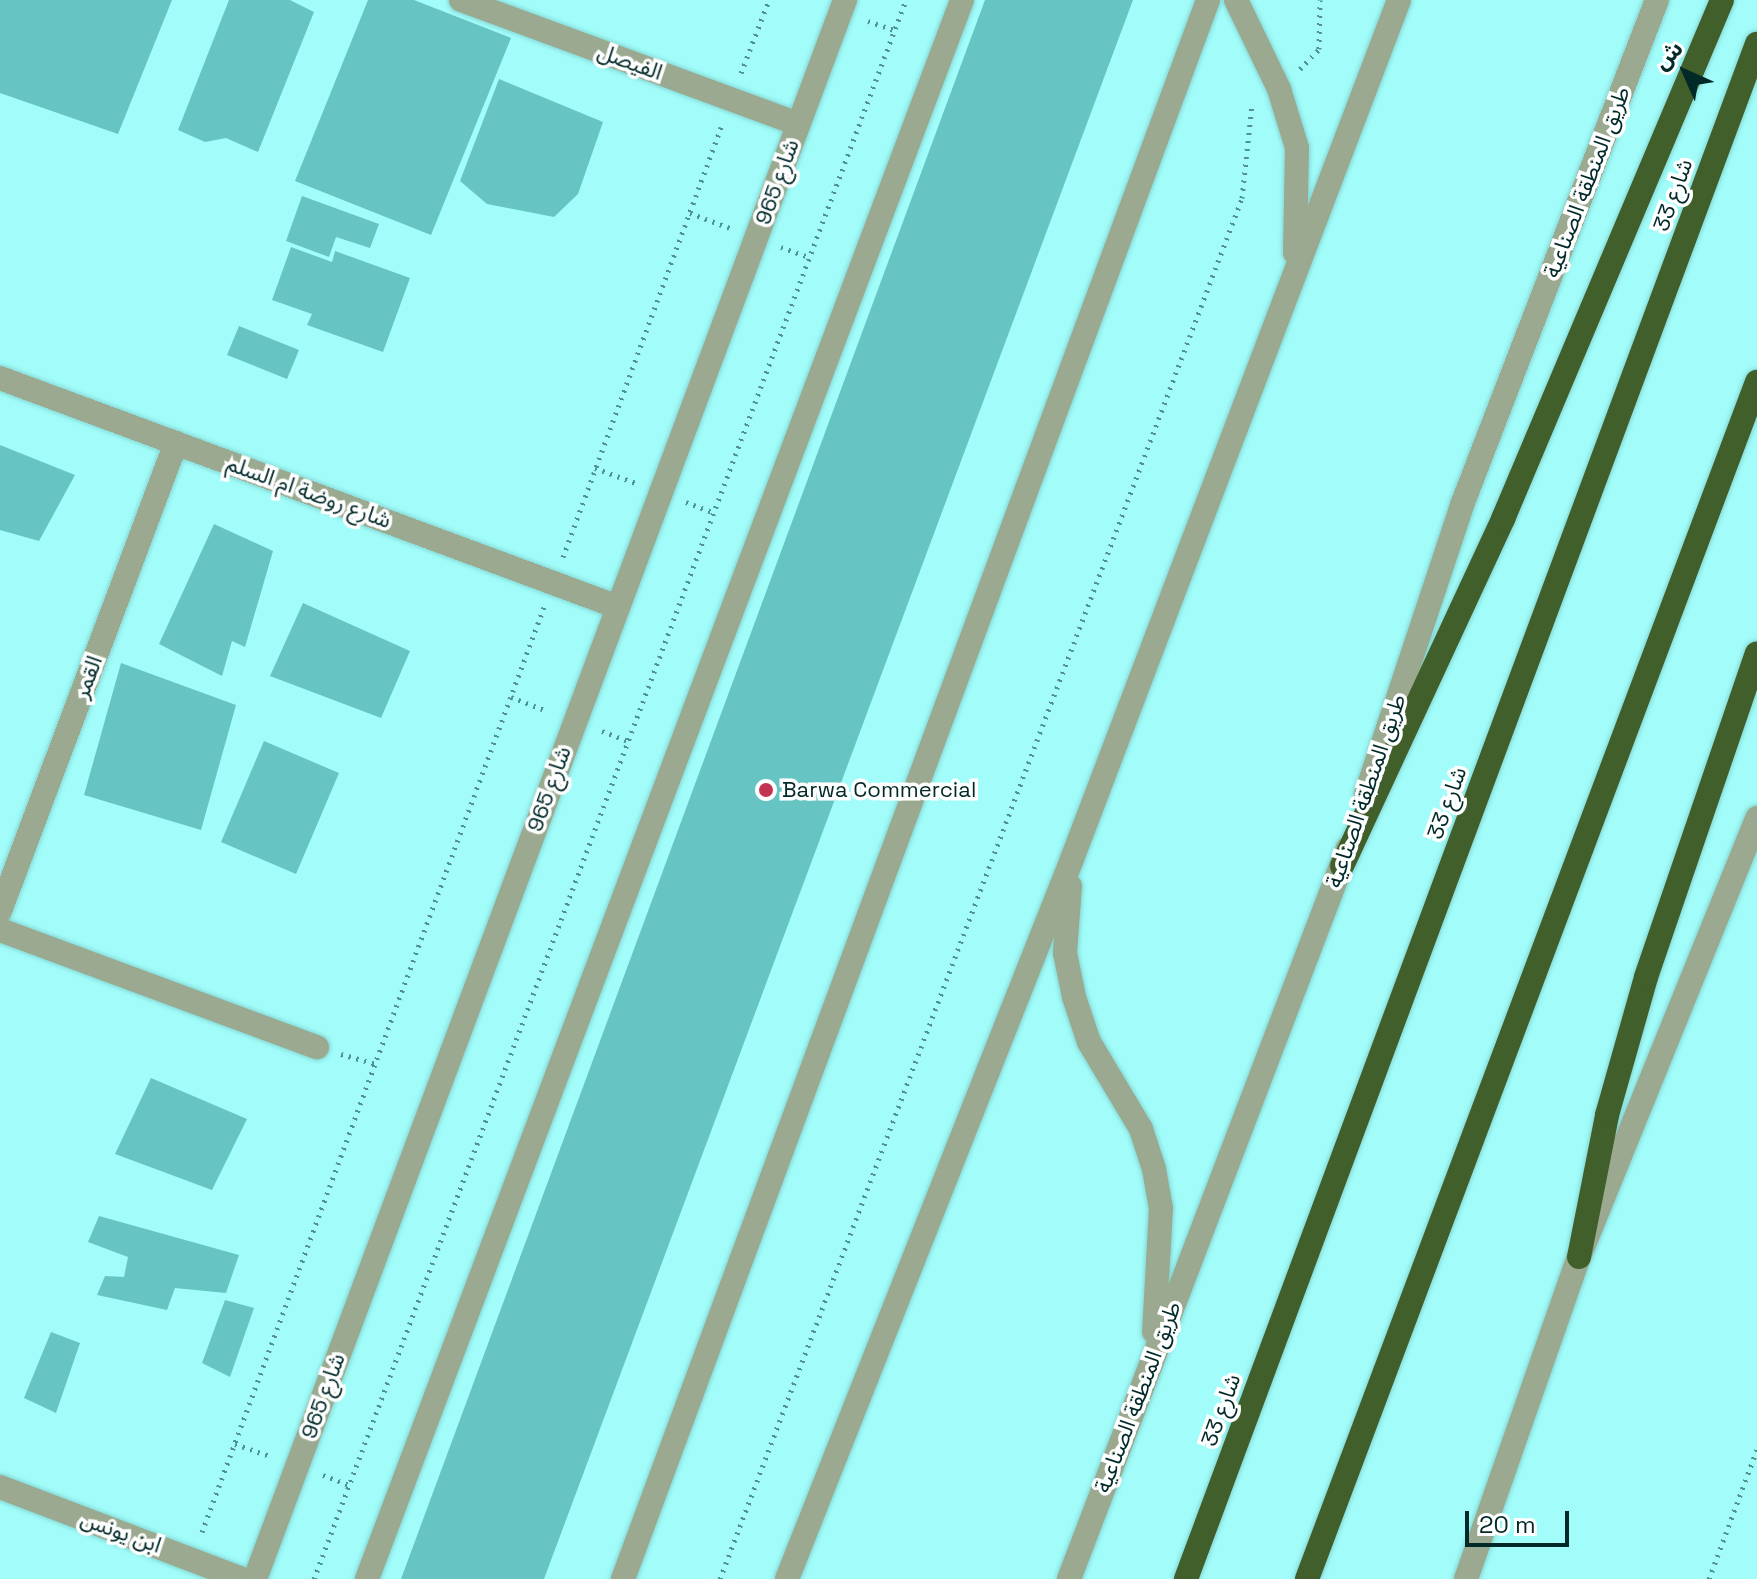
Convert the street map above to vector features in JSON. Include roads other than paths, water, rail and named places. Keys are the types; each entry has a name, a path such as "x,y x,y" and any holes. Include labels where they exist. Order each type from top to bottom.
{"highway":[{"path":"1342,866 1564,379 1722,0"},
{"name":"شارع 33","path":"1186,1579 1757,44"},
{"path":"1307,1579 1757,382"},
{"path":"1579,1257 1607,1115 1646,977 1757,653"}],"street":[{"name":"الفيصل","path":"461,0 798,124"},
{"name":"شارع 965","path":"255,1579 845,0"},
{"path":"367,1579 962,0"},
{"path":"623,1579 1208,0"},
{"path":"1236,0 1279,89 1297,148 1301,194 1292,283"},
{"path":"787,1579 1072,859 1399,0"},
{"name":"طريق المنطقة الصناعية","path":"1069,1579 1342,866 1462,505 1657,0"},
{"name":"شارع روضة ام السلم","path":"0,378 618,607"},
{"name":"القمر","path":"0,911 176,443"},
{"path":"1466,1579 1579,1257 1757,818"},
{"path":"1072,859 1065,953 1074,997 1089,1042 1141,1129 1161,1208 1152,1361"},
{"path":"0,930 317,1047"},
{"name":"ابن يونس","path":"0,1487 242,1579"}],"place":[{"name":"Barwa Commercial","path":"766,790"}]}
